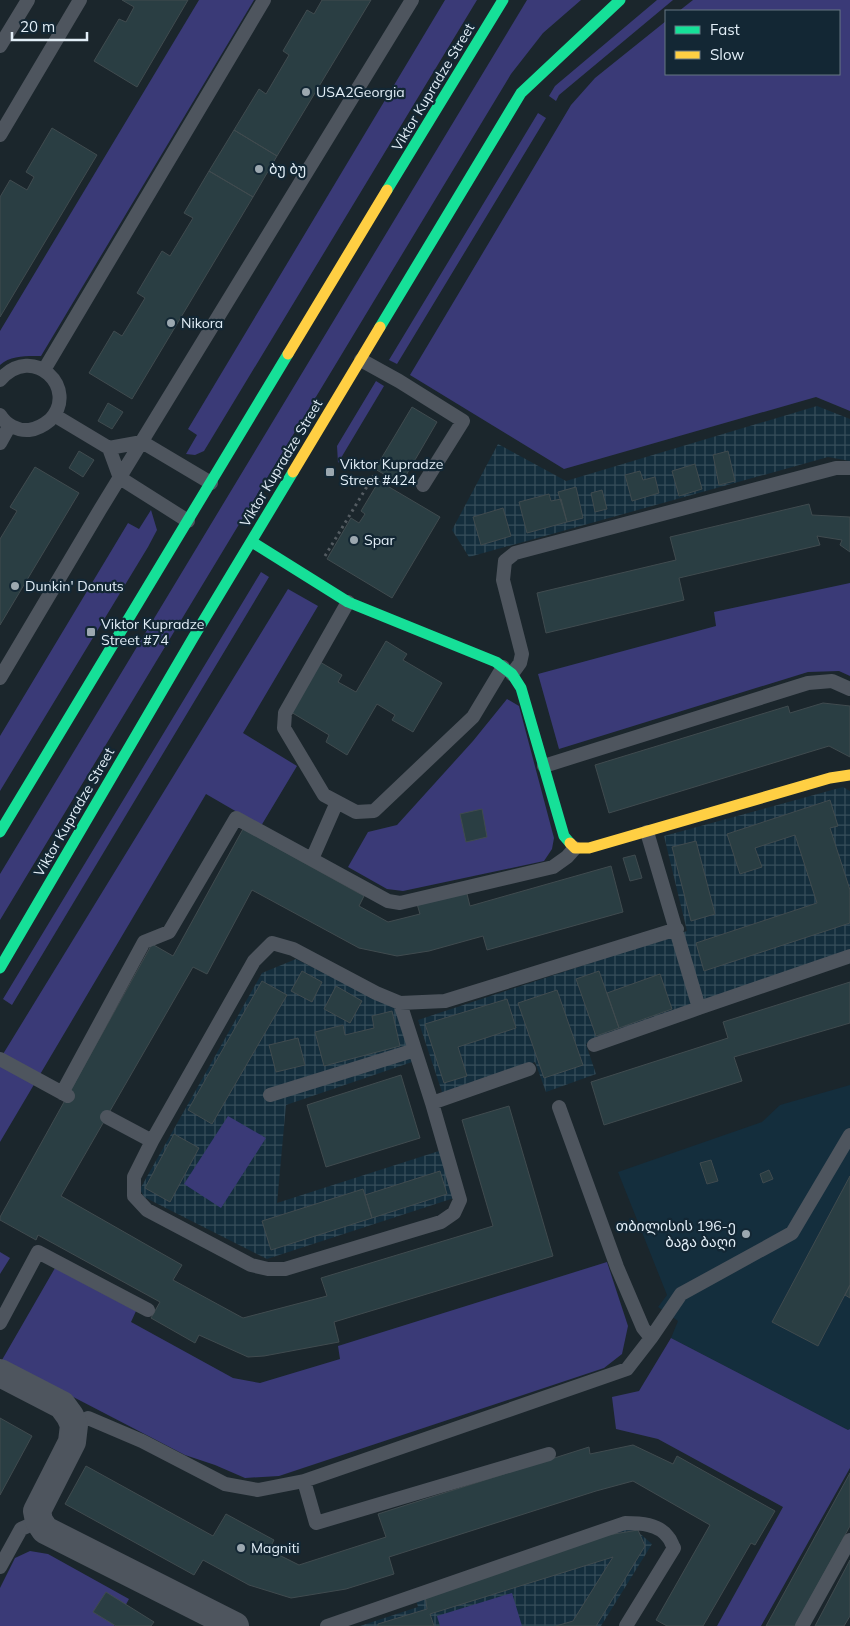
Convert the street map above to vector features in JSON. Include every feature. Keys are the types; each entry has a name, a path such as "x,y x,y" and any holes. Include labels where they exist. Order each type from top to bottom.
{"main road":[{"name":"Viktor Kupradze Street","path":"0,832 356,240 503,0"},
{"name":"Viktor Kupradze Street","path":"0,968 193,638 521,93 620,0"},
{"path":"252,542 348,602 496,662 507,671 521,688 564,836 575,848 589,848 830,778 850,775"}],"street":[{"path":"0,1373 62,1405 74,1425 72,1442 37,1511 39,1521 45,1530 235,1626"}],"lane":[{"path":"0,46 28,0"},
{"path":"0,135 80,0"},
{"path":"44,370 264,0"},
{"path":"0,678 412,0"},
{"path":"361,360 463,421 423,485"},
{"path":"0,380 14,368 35,366 44,370 52,377 57,386 59,396 58,406 54,415 39,428 19,429 10,425 0,415"},
{"path":"54,415 109,448 120,478 188,520"},
{"path":"0,443 10,425"},
{"path":"109,448 142,442 211,483"},
{"path":"348,602 285,713 284,728 324,794 356,812 374,811 473,717 507,671 520,663 522,654 503,580 505,561 515,553 836,468 850,468"},
{"path":"544,766 808,683 832,681 850,688"},
{"path":"312,859 337,802"},
{"path":"0,1059 65,1094 144,942 169,932 236,818 388,901 400,903 553,868 575,848"},
{"path":"647,832 699,1008"},
{"path":"400,1004 432,1103 460,1200 454,1213 441,1222 285,1269 268,1269 251,1265 147,1210 134,1196 134,1177 152,1141 254,961 272,943 293,949 400,1004 445,1001 677,929"},
{"path":"594,1045 850,956"},
{"path":"270,1095 415,1050"},
{"path":"432,1103 529,1068"},
{"path":"559,1106 617,1267 643,1328 651,1338"},
{"path":"107,1117 152,1141"},
{"path":"74,1425 88,1418 142,1441 225,1484 258,1490 304,1481 627,1369 681,1294 792,1233 850,1136"},
{"path":"0,1323 38,1252 148,1310"},
{"path":"304,1481 316,1523 549,1454"},
{"path":"0,1567 21,1529 39,1521"},
{"path":"327,1626 626,1523 641,1523 658,1529 668,1536 674,1548 626,1626"},
{"path":"802,1626 850,1540"}],"path":[{"path":"312,578 374,475"}],"shaded area":[{"path":"199,0 254,0 41,356 9,359 0,365 0,331"},
{"path":"445,0 477,0 204,451 195,455 186,454 197,435 188,429"},
{"path":"527,0 581,0 543,33 511,74 0,920 0,874"},
{"path":"657,0 673,0 559,95 556,101 549,96 555,86"},
{"path":"693,0 850,0 850,411 816,397 564,469 410,375 571,105 595,78 665,22 665,75 840,75 840,10 680,10"},
{"path":"538,113 546,118 397,364 389,360"},
{"path":"376,381 384,386 338,463 337,446"},
{"path":"817,406 850,419 850,461 828,457 469,557 452,530 498,444 566,481"},
{"path":"151,510 157,530 148,547 0,791 0,736 128,523 139,529"},
{"path":"261,572 269,577 12,1005 3,999"},
{"path":"850,583 850,676 839,671 808,672 559,749 538,674 716,626 714,612"},
{"path":"288,589 318,606 243,733 297,766 261,826 206,794 0,1142 0,1059"},
{"path":"507,699 519,706 554,838 552,849 544,861 403,891 387,889 348,867 368,832 397,825 473,741"},
{"path":"843,787 850,791 850,963 681,1010 586,1044 596,1074 546,1092 535,1062 443,1095 418,1020 687,931 664,836"},
{"path":"296,959 396,1009 415,1061 286,1105 277,1203 439,1151 454,1198 267,1259 144,1197 140,1189 262,973"},
{"name":"თბილისის 196-ე ბაგა ბაღი","path":"850,1085 850,1429 848,1430 671,1338 678,1321 658,1307 667,1295 618,1172 762,1122 780,1105"},
{"path":"228,1116 266,1138 221,1208 184,1184"},
{"path":"0,1252 10,1258 0,1274"},
{"path":"607,1262 628,1326 622,1354 604,1368 279,1476 245,1478 185,1455 2,1360 55,1268 136,1311 131,1322 233,1378 260,1383 340,1359 338,1346"},
{"path":"671,1338 848,1430 850,1429 850,1468 761,1626 717,1626 783,1507 658,1439 616,1429 612,1397 639,1391"},
{"path":"631,1526 652,1544 601,1626 360,1626 418,1607 414,1592"},
{"path":"30,1551 48,1554 129,1599 114,1626 0,1626 0,1588 15,1558"},
{"path":"512,1593 522,1626 440,1626 437,1616"}],"building":[{"path":"122,0 188,0 137,87 94,61 119,19 126,22 134,7"},
{"path":"322,0 371,0 277,156 234,130 259,89 266,94 289,55 283,51 307,10 314,14"},
{"path":"52,128 97,155 0,317 0,197 10,180 27,190 34,177 26,172"},
{"path":"234,130 277,156 253,197 209,171"},
{"path":"209,171 253,197 132,399 89,373 114,331 122,336 145,298 137,293 162,251 170,256 193,218 184,213"},
{"path":"108,403 123,412 112,429 98,421"},
{"path":"412,407 437,422 401,484 375,469"},
{"path":"79,451 94,460 83,477 69,468"},
{"path":"728,451 735,481 719,485 713,455"},
{"path":"695,464 702,489 679,496 672,471"},
{"path":"35,467 79,493 0,625 0,539 17,511 10,507"},
{"path":"640,471 643,480 655,477 659,493 632,501 625,475"},
{"path":"379,481 440,517 392,598 327,559 351,518 359,523 365,514 361,511"},
{"path":"576,487 583,518 567,522 558,492"},
{"path":"602,490 607,509 595,512 591,493"},
{"path":"549,494 551,501 561,499 567,522 527,533 519,502"},
{"path":"809,504 812,515 850,517 850,552 840,545 842,540 817,536 820,545 679,578 684,600 546,633 537,593 676,560 670,537"},
{"path":"503,508 511,536 481,545 473,517"},
{"path":"386,641 407,654 403,660 442,683 413,732 392,720 395,715 377,704 347,755 326,742 329,735 291,712 320,662 342,675 338,682 356,692"},
{"path":"823,703 850,706 850,757 829,746 609,813 595,765 788,706 790,713"},
{"path":"830,800 838,826 830,828 850,890 850,923 704,971 696,943 817,903 795,835 755,848 762,867 740,874 727,834"},
{"path":"482,809 487,837 466,842 460,814"},
{"path":"243,829 364,896 359,906 388,922 420,914 417,904 466,890 470,906 611,866 623,912 487,950 483,936 429,951 397,956 359,948 252,890 207,974 193,967 61,1196 182,1265 173,1280 243,1318 327,1296 321,1278 493,1226 462,1120 509,1106 553,1256 334,1322 339,1342 264,1356 248,1357 199,1335 195,1343 151,1318 160,1302 38,1235 36,1240 0,1220 152,944 173,956"},
{"path":"696,841 715,914 691,921 672,847"},
{"path":"635,855 642,878 630,881 623,858"},
{"path":"302,971 322,982 312,1002 291,991"},
{"path":"599,971 619,1028 596,1036 576,979"},
{"path":"660,974 672,1009 619,1028 607,993"},
{"path":"262,981 287,995 212,1124 188,1110"},
{"path":"850,982 850,1023 734,1057 742,1081 604,1125 591,1082 728,1038 723,1022"},
{"path":"336,986 362,1001 350,1023 324,1009"},
{"path":"557,990 583,1065 544,1078 518,1003"},
{"path":"507,999 516,1028 458,1047 467,1076 444,1083 425,1024"},
{"path":"392,1011 400,1046 324,1066 315,1032 343,1025 345,1035 374,1028 372,1016"},
{"path":"298,1038 305,1065 276,1072 269,1045"},
{"path":"401,1075 420,1138 326,1167 307,1105"},
{"path":"174,1134 199,1148 170,1202 145,1188"},
{"path":"711,1160 718,1181 707,1184 700,1163"},
{"path":"769,1170 773,1179 763,1183 760,1174"},
{"path":"440,1171 447,1194 372,1218 365,1195"},
{"path":"850,1176 850,1285 818,1346 772,1322"},
{"path":"363,1189 372,1218 271,1250 262,1221"},
{"path":"850,1285 850,1298 845,1295"},
{"path":"0,1418 32,1436 0,1495"},
{"path":"633,1445 673,1464 677,1456 775,1511 755,1545 751,1543 703,1626 667,1626 656,1620 710,1525 633,1481 389,1557 394,1574 346,1589 291,1598 249,1585 203,1560 194,1575 65,1504 86,1466 213,1536 226,1514 274,1540 269,1550 299,1565 386,1537 378,1514 589,1447 590,1454"},
{"path":"850,1473 850,1526 795,1626 766,1626"},
{"path":"638,1530 645,1546 596,1626 556,1626 573,1621 613,1557 430,1614 434,1626 378,1626 378,1624 427,1609 425,1595 608,1535"},
{"path":"850,1560 850,1616 844,1626 815,1626"},
{"path":"106,1592 154,1622 151,1626 116,1626 93,1612"}],"traffic: fast":[{"path":"387,190 503,0"},
{"path":"380,327 521,93 620,0"},
{"path":"0,832 288,354"},
{"path":"0,968 193,638 293,472"},
{"path":"252,542 348,602 496,662 512,674 521,688 564,836 570,843"}],"traffic: slow":[{"path":"288,354 387,190"},
{"path":"293,472 380,327"},
{"path":"570,843 575,848 589,848 830,778 850,775"}],"place":[{"name":"USA2Georgia","path":"306,92"},
{"name":"ბუ ბუ","path":"259,169"},
{"name":"Nikora","path":"171,323"},
{"name":"Viktor Kupradze Street #424","path":"330,472"},
{"name":"Spar","path":"354,540"},
{"name":"Dunkin' Donuts","path":"15,586"},
{"name":"Viktor Kupradze Street #74","path":"91,632"},
{"name":"თბილისის 196-ე ბაგა ბაღი","path":"746,1234"},
{"name":"Magniti","path":"241,1548"}]}
